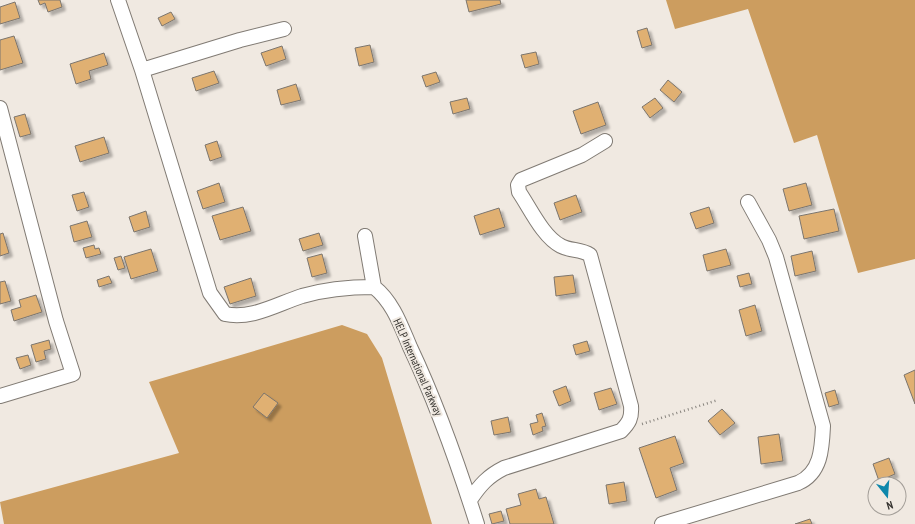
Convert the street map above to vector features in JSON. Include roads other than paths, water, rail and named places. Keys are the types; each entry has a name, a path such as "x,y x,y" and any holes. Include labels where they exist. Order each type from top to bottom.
{"street":[{"path":"118,0 142,70 210,293 225,314 236,317 252,314 303,296 343,287 374,287 365,236"},
{"path":"142,70 240,40 284,29"},
{"path":"0,108 2,126 56,321 74,374 0,396"},
{"path":"470,500 484,480 499,470 621,431 629,423 632,414 631,406 590,255 586,252 564,248 548,237 519,192 518,184 521,180 582,155 605,141"},
{"path":"662,524 798,483 807,479 818,464 822,442 822,426 776,257 769,240 748,202"},
{"name":"HELP International Parkway","path":"374,287 384,295 395,313 431,391 470,500 477,524"}]}
